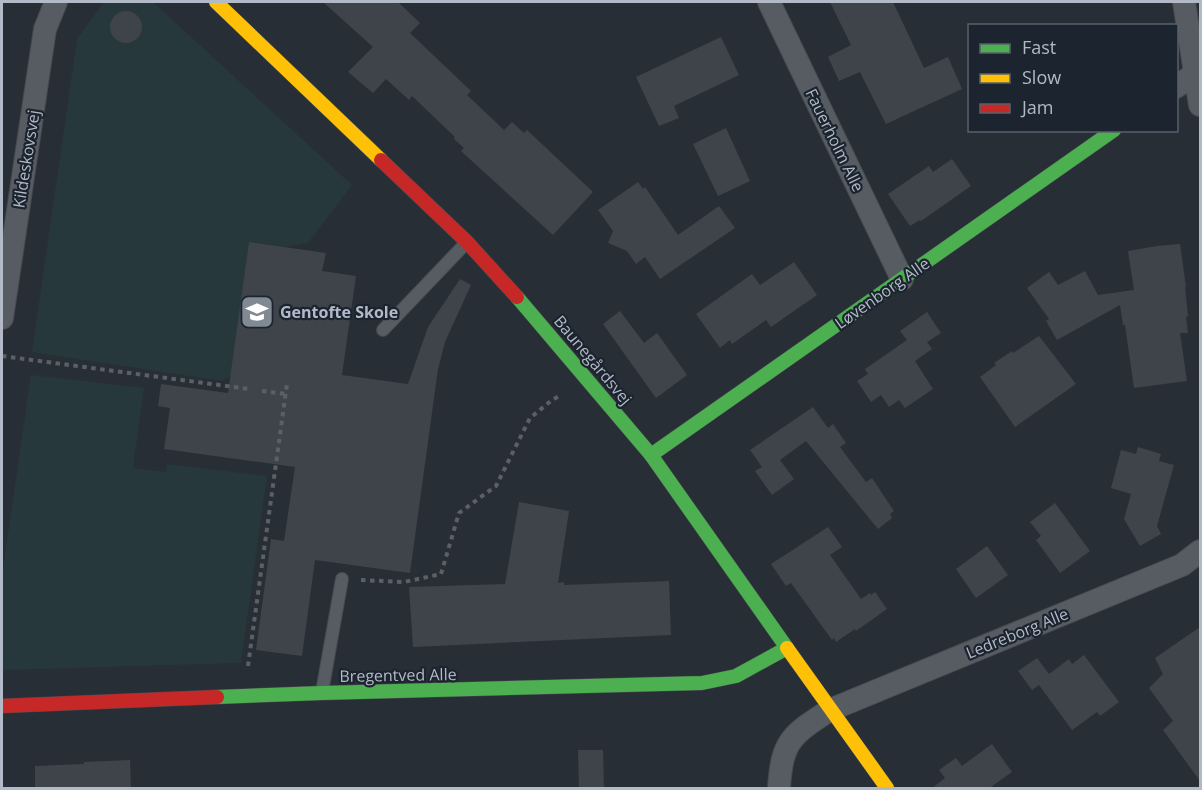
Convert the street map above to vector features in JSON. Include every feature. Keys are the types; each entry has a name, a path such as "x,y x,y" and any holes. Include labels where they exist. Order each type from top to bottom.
{"street":[{"name":"Kildeskovsvej","path":"2,318 45,29 56,2"},
{"name":"Baunegårdsvej","path":"216,2 467,242 532,314 651,455 887,789"},
{"name":"Fauerholm Alle","path":"768,2 902,279"},
{"path":"1184,2 1200,105"},
{"path":"1178,86 1196,73"},
{"name":"Løvenborg Alle","path":"651,455 1111,132"},
{"name":"Ledreborg Alle","path":"779,789 780,768 785,748 799,730 830,710 1182,565 1200,550"},
{"name":"Bregentved Alle","path":"2,706 322,693 702,683 736,676 787,648"}],"lane":[{"path":"382,330 467,242"},
{"path":"322,693 342,579"}],"path":[{"path":"2,356 249,389"},
{"path":"342,579 404,582 441,574 459,513 496,486 530,418 552,400 588,381"},
{"path":"244,696 287,384"},
{"path":"262,391 286,394"}],"shaded area":[{"path":"104,2 153,2 352,185 308,243 286,247 249,242 231,376 222,381 32,352 77,39"},
{"path":"31,375 144,388 133,468 166,472 167,464 267,476 241,663 2,670 2,576"}],"building":[{"path":"323,2 398,2 420,23 410,33 471,91 467,95 504,130 512,122 524,133 527,130 593,192 553,235 461,151 464,148 454,139 455,137 412,96 409,100 386,79 373,93 348,72 373,47"},
{"path":"830,2 893,2 924,68 948,57 962,89 886,124 860,72 839,81 828,57 851,45"},
{"path":"126,11 137,16 142,27 137,38 126,43 115,38 110,27 115,16"},
{"path":"721,37 739,75 674,106 679,118 659,126 636,77"},
{"path":"726,128 750,181 718,196 693,144"},
{"path":"952,159 971,186 921,221 910,226 888,194 929,166 933,172"},
{"path":"638,182 643,189 645,187 678,235 719,206 735,228 660,279 645,257 636,264 627,251 608,243 613,231 598,210"},
{"path":"249,242 326,253 322,271 356,276 342,375 408,384 428,327 460,279 471,285 445,342 438,369 410,573 315,560 302,656 256,650 271,539 284,541 295,467 164,449 170,408 158,406 161,384 228,393"},
{"path":"1180,244 1186,287 1188,333 1180,333 1187,381 1134,388 1120,305 1057,340 1046,321 1049,319 1027,288 1049,272 1058,285 1085,271 1098,295 1134,290 1128,251"},
{"path":"794,262 817,295 771,327 766,320 732,344 730,340 720,348 696,314 752,274 760,285"},
{"path":"620,311 644,343 657,333 687,375 656,398 603,324"},
{"path":"927,312 941,333 927,342 932,349 915,361 933,389 905,408 899,400 889,407 881,395 871,402 857,381 868,374 865,369 907,340 900,331"},
{"path":"1039,336 1076,384 1015,427 980,377 996,365 994,363"},
{"path":"813,407 828,428 833,424 846,443 840,447 866,482 872,478 894,511 890,514 892,518 878,529 806,441 780,460 794,479 772,495 755,471 762,467 750,450"},
{"path":"1138,447 1161,454 1159,461 1174,465 1157,526 1161,534 1140,546 1124,519 1131,494 1111,488 1121,450 1136,454"},
{"path":"519,502 569,511 558,583 564,582 564,585 669,581 671,635 413,647 409,587 505,584"},
{"path":"1055,503 1090,551 1060,573 1036,540 1041,536 1030,522"},
{"path":"828,527 842,547 830,555 861,599 875,592 887,609 836,642 834,638 832,640 791,583 786,586 771,564"},
{"path":"987,546 1008,575 976,598 956,569"},
{"path":"1200,627 1200,781 1163,730 1173,721 1149,688 1163,674 1155,658"},
{"path":"1084,655 1119,702 1100,716 1097,712 1072,730 1039,685 1032,690 1018,671 1037,658 1049,674 1069,659 1072,664"},
{"path":"992,744 1012,772 988,789 931,789 945,778 939,770 956,758 962,766"},
{"path":"578,750 603,750 604,789 579,789"},
{"path":"130,760 131,789 35,789 35,766"}],"traffic: fast":[{"path":"651,455 1111,132"},
{"path":"517,297 651,455 787,648"},
{"path":"217,697 702,683 736,676 787,648"}],"traffic: slow":[{"path":"216,2 381,160"},
{"path":"787,648 887,788"}],"traffic: jam":[{"path":"381,160 467,242 517,297"},
{"path":"2,706 217,697"}],"place":[{"name":"Gentofte Skole","path":"257,312"}]}
